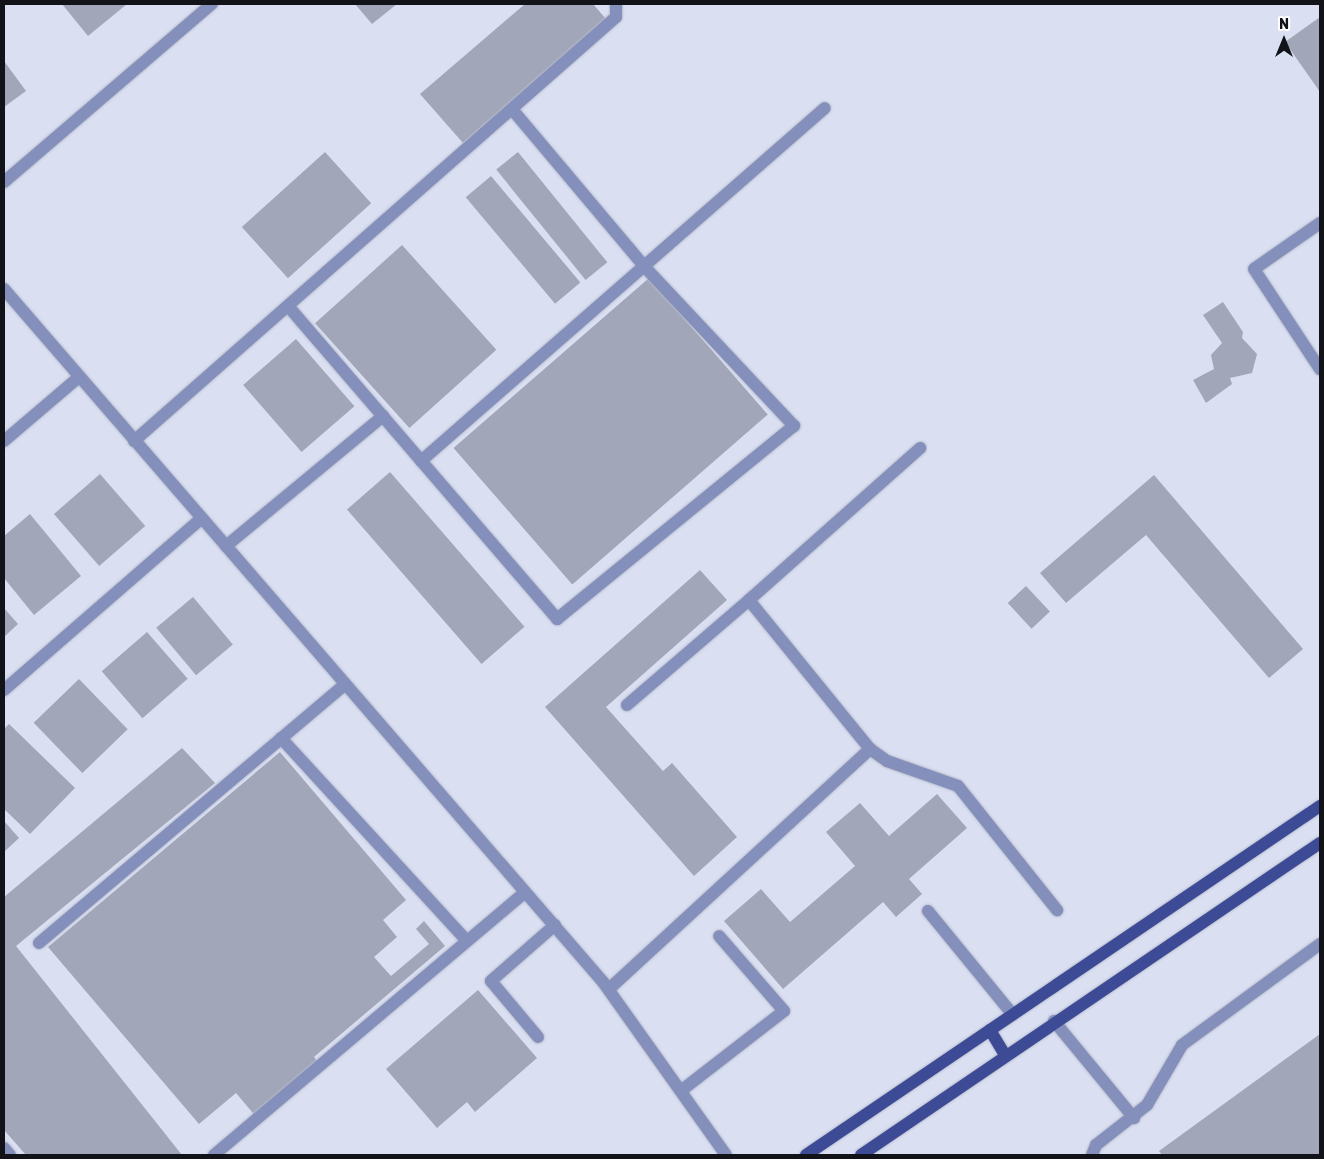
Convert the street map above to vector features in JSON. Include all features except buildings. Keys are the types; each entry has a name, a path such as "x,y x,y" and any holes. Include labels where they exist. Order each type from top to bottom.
{"main road":[{"path":"806,1155 1320,806"},
{"path":"861,1155 1054,1021 1320,842"},
{"path":"990,1030 1005,1055"}],"street":[{"path":"4,182 212,4"},
{"path":"134,441 616,17 616,4"},
{"path":"421,461 825,108"},
{"path":"288,306 557,619 794,426 644,266 512,109"},
{"path":"1320,223 1254,269 1320,368"},
{"path":"4,290 609,988 726,1155"},
{"path":"4,441 79,377"},
{"path":"226,546 383,416"},
{"path":"627,705 749,600 920,448"},
{"path":"4,690 202,518"},
{"path":"749,600 870,749 886,760 958,786 1057,910"},
{"path":"39,943 345,684"},
{"path":"281,738 467,941"},
{"path":"609,988 870,749"},
{"path":"214,1155 525,892"},
{"path":"928,912 1012,1015"},
{"path":"538,1037 491,981 555,926"},
{"path":"682,1090 784,1011 719,936"},
{"path":"1092,1155 1096,1146 1134,1118 1182,1045 1320,944"},
{"path":"1054,1021 1134,1118"},
{"path":"4,1148 10,1155"}]}
